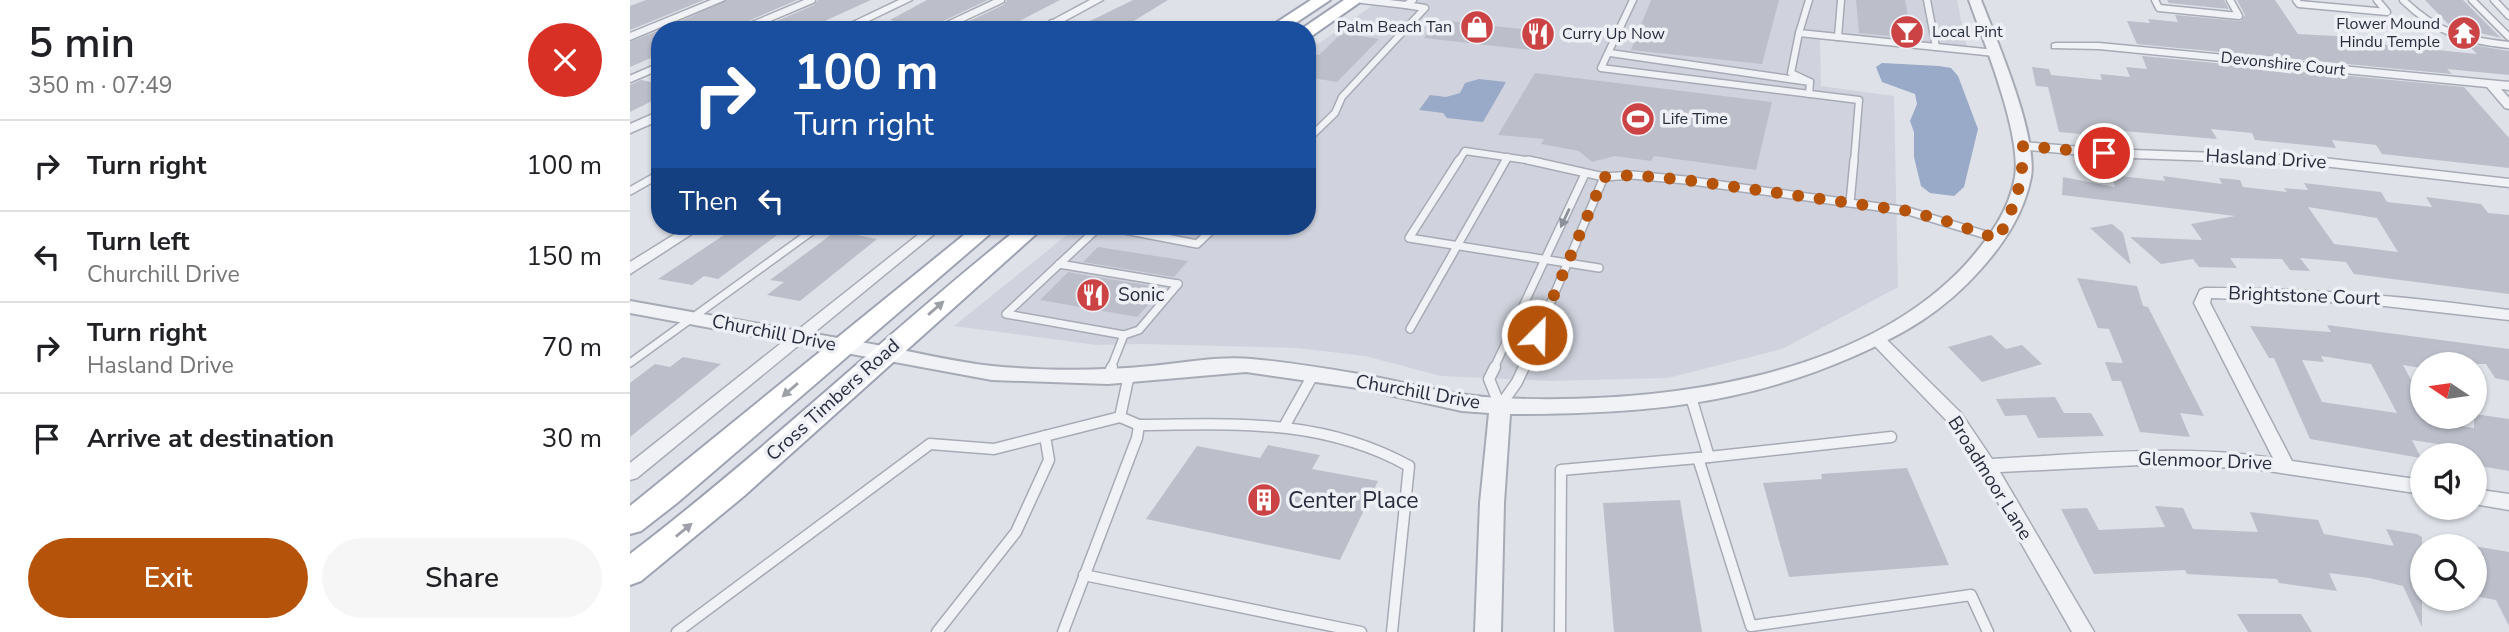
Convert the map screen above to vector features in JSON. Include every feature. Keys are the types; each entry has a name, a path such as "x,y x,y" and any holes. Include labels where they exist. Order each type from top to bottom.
{"main road":[{"path":"1288,21 1322,0"},
{"path":"1316,25 1355,0"},
{"name":"Cross Timbers Road","path":"630,522 667,495 977,235"},
{"name":"Cross Timbers Road","path":"630,572 723,499 1024,235"}],"street":[{"path":"669,21 720,0"},
{"path":"861,21 907,0"},
{"path":"1056,21 1098,0"},
{"name":"Churchill Drive","path":"630,307 992,373 1108,376 1246,365 1462,403 1500,406 1592,406 1691,397 1742,388 1807,369 1876,339 1926,312 1964,277 1998,239 2012,211 2023,176 2023,146 1975,0"},
{"path":"630,37 651,28"},
{"name":"Devonshire Court","path":"2056,46 2099,46 2509,86"},
{"path":"2490,84 2509,105"},
{"path":"630,130 651,120"},
{"name":"Hasland Drive","path":"2023,146 2104,153 2305,160 2509,183"},
{"path":"630,269 683,235"},
{"path":"630,473 926,235"},
{"name":"Brightstone Court","path":"2285,464 2202,303 2206,293 2402,300 2509,315"},
{"name":"Broadmoor Lane","path":"1876,339 1955,418 1987,466 2083,632"},
{"path":"1488,632 1492,503 1500,406"},
{"name":"Glenmoor Drive","path":"1987,466 2140,458 2285,464 2410,485"},
{"path":"2487,498 2509,502"}],"lane":[{"path":"762,21 812,0"},
{"path":"956,21 1001,0"},
{"path":"1316,131 1335,113 1342,97 1425,8 1362,0"},
{"path":"1406,5 1413,0"},
{"path":"1633,0 1601,68 1859,100 1850,203"},
{"path":"1809,0 1791,73 1810,82"},
{"path":"1838,37 1841,0"},
{"path":"1927,0 1936,47"},
{"path":"2155,0 2159,8 2239,16 2230,0"},
{"path":"2296,0 2299,4 2387,12 2377,0"},
{"path":"2403,0 2425,23 2453,36 2470,41 2509,45"},
{"path":"2472,0 2509,37"},
{"path":"2494,0 2509,16"},
{"path":"1799,33 1994,53"},
{"path":"1609,53 1810,82"},
{"path":"630,79 651,70"},
{"path":"1809,94 1810,82"},
{"path":"1599,268 1409,238 1465,151 1554,164 1604,177 1633,175 1850,203 1943,220 1998,239"},
{"path":"1410,329 1508,157"},
{"path":"1500,406 1489,379 1585,174"},
{"path":"1500,406 1517,382 1604,177"},
{"path":"630,191 651,179"},
{"path":"630,363 806,235"},
{"path":"1059,264 1178,284 1139,330 1124,335 1006,314 1059,264 1092,235"},
{"path":"1150,235 1197,244 1206,235"},
{"path":"1108,376 1124,335"},
{"path":"1120,417 1129,374"},
{"path":"1286,425 1313,375"},
{"path":"1691,397 1704,458 1752,629 1971,595 1988,632"},
{"path":"677,632 930,444 994,449 1120,417 1139,425 1286,425 1310,429 1390,453 1409,466 1392,632"},
{"path":"1063,632 1137,438 1139,425"},
{"path":"937,632 1016,532 1049,460 1045,436"},
{"path":"1560,632 1561,470 1704,458 1891,437"},
{"path":"1084,575 1361,632"}],"shaded area":[{"path":"1380,0 1957,0 1968,53 1820,40 1821,86 1894,96 1898,287 1782,349 1668,378 1550,381 1441,376 1365,356 1297,348 1097,345 954,326 1067,235 1316,235 1316,46"}],"water":[{"path":"1882,63 1951,68 1958,76 1978,129 1964,187 1954,196 1930,193 1921,186 1914,157 1914,132 1910,121 1917,104 1915,94 1882,82 1876,67"},
{"path":"1479,79 1506,82 1483,122 1447,118 1443,113 1419,110 1430,95 1446,97 1460,93 1465,83"}],"building":[{"path":"646,0 704,0 630,30 630,6"},
{"path":"727,0 797,0 748,21 681,21"},
{"path":"818,0 871,0 825,21 777,21 814,5"},
{"path":"927,0 988,0 943,21 890,20"},
{"path":"1007,0 1060,0 1019,21 970,21 1003,5"},
{"path":"1133,0 1168,0 1134,21 1090,21"},
{"path":"1651,0 1779,0 1762,64 1631,50"},
{"path":"1856,0 1905,0 1912,38 1859,33"},
{"path":"2167,0 2224,0 2229,9 2169,3"},
{"path":"2237,0 2275,0 2298,34 2374,38 2378,44 2477,54 2467,44 2509,51 2509,75 2447,69 2452,74 2137,44 2127,21 2150,23 2148,19 2178,22 2175,15 2241,21 2245,15"},
{"path":"2425,0 2463,0 2501,38 2450,26"},
{"path":"1438,20 1550,32 1539,51 1424,38"},
{"path":"1342,33 1379,39 1337,82 1316,78 1316,54 1319,55"},
{"path":"651,34 651,58 630,67 630,42"},
{"path":"2142,56 2464,87 2509,138 2509,168 2382,154 2376,145 2332,140 2336,148 2255,140 2252,133 2211,129 2217,139 2100,129 2102,136 2059,132 2048,87 2036,86 2032,67 2049,69 2051,75 2102,80 2100,74 2130,77 2126,67 2147,69"},
{"name":"Life Time","path":"1535,73 1772,102 1756,170 1654,156 1651,161 1615,156 1592,162 1579,151 1541,144 1544,139 1498,135"},
{"path":"641,80 651,82 651,102 630,112 630,85"},
{"path":"2111,175 2165,181 2163,176 2222,184 2219,178 2240,180 2243,187 2287,192 2284,188 2308,190 2304,183 2381,192 2387,202 2432,207 2426,197 2481,204 2488,213 2509,215 2509,294 2354,274 2346,262 2300,258 2310,271 2290,270 2282,259 2230,258 2237,268 2199,267 2193,259 2161,264 2130,237 2202,240 2191,224 2235,216 2062,195 2063,177 2115,187","holes":["2308,207 2377,218 2398,252 2334,244"]},
{"path":"2112,224 2123,233 2131,265 2090,228"},
{"path":"724,235 777,235 718,279 704,276 692,285 658,279"},
{"path":"831,235 856,235 877,239 800,301 767,295 784,282 770,280"},
{"path":"1098,247 1188,261 1174,277 1083,262"},
{"name":"Sonic","path":"1068,272 1164,288 1137,317 1040,300"},
{"path":"2077,278 2137,286 2143,306 2148,307 2204,416 2180,413 2190,437 2140,432 2121,381 2112,381 2105,362 2123,363 2109,329 2098,328"},
{"path":"2327,325 2509,349 2509,381 2495,378 2487,366 2487,352 2410,352 2410,366 2403,365 2410,378 2410,429 2487,429 2487,416 2509,419 2509,471 2487,467 2487,443 2432,443 2412,440 2410,456 2310,439 2274,358 2269,358 2250,326 2331,332","holes":["2321,356 2371,364 2397,413 2322,402 2302,360 2324,362"]},
{"path":"1991,335 2006,349 2022,345 2042,364 1982,382 1948,347"},
{"path":"683,357 721,364 630,437 630,383 655,364 670,367"},
{"path":"2055,397 2064,413 2091,413 2104,436 2038,438 2026,415 2005,416 1996,399"},
{"name":"Center Place","path":"1268,445 1320,455 1312,469 1378,481 1340,560 1146,519 1197,446 1260,458"},
{"path":"1907,468 1949,565 1789,577 1763,483 1822,479 1821,474"},
{"path":"1680,500 1702,632 1614,632 1603,503"},
{"path":"2155,506 2183,508 2193,529 2258,532 2250,512 2318,520 2324,534 2394,546 2386,529 2417,534 2410,534 2410,601 2403,586 2329,573 2337,591 2279,583 2277,579 2187,574 2185,570 2094,574 2061,509 2087,508 2099,530 2165,527"},
{"path":"2487,548 2509,552 2509,626 2496,600 2487,598"},
{"path":"2415,611 2422,611 2422,627"},
{"path":"2237,614 2301,614 2312,632 2248,632"}],"place":[{"name":"Palm Beach Tan","path":"1477,27"},
{"name":"Local Pint","path":"1907,32"},
{"name":"Flower Mound Hindu Temple","path":"2464,33"},
{"name":"Curry Up Now","path":"1538,34"},
{"name":"Life Time","path":"1638,119"},
{"name":"Sonic","path":"1093,295"},
{"name":"Center Place","path":"1264,500"}],"route":[{"path":"1537,335 1604,177 1633,175 1685,180 1908,211 1998,239 2012,211 2023,176 2023,146 2104,153"}]}
